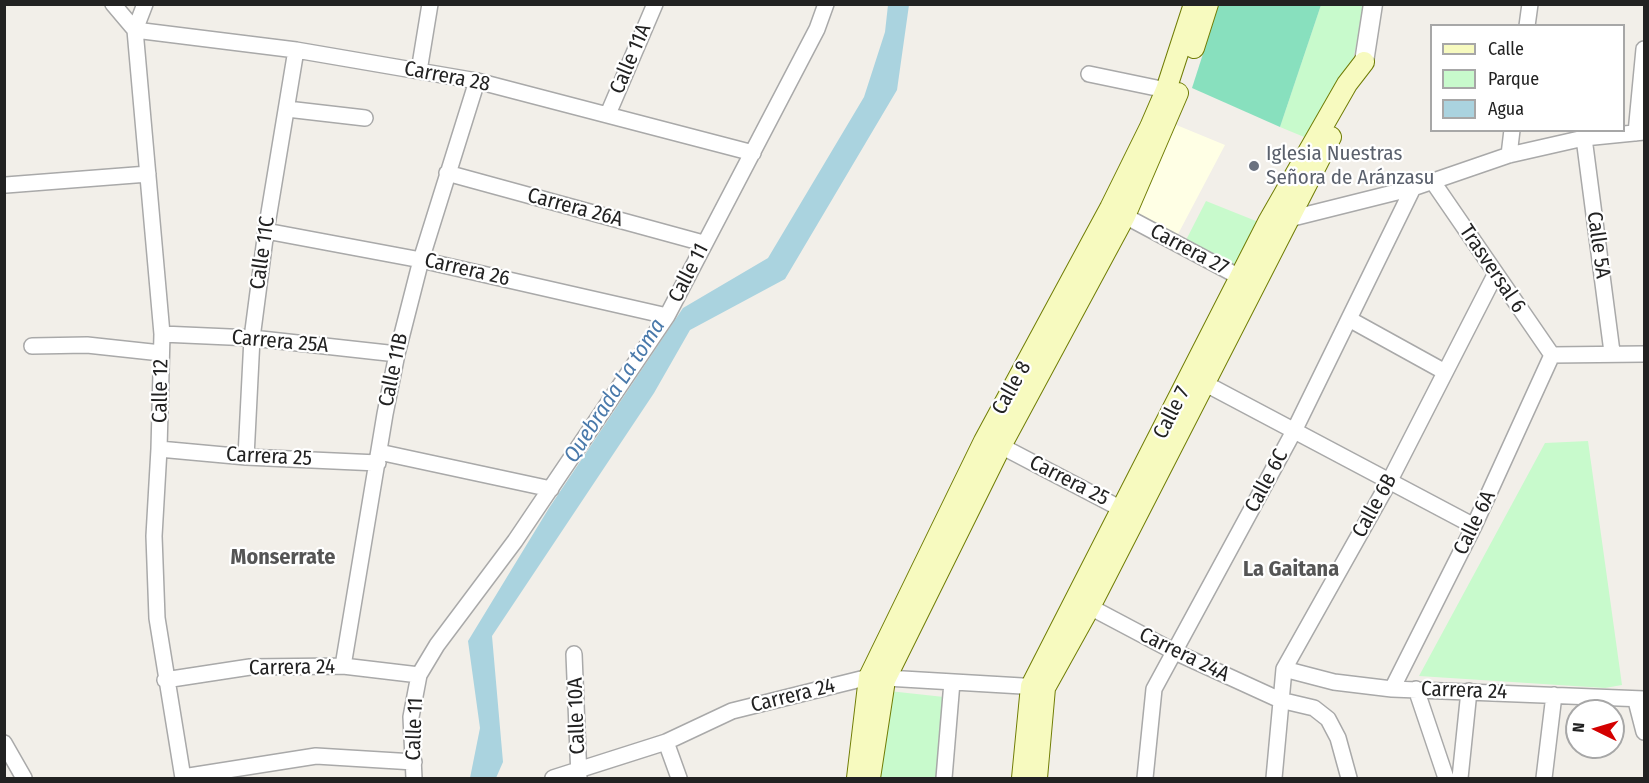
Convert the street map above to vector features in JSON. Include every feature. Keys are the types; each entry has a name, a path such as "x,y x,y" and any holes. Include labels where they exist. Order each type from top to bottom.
{"main road":[{"name":"Calle 8","path":"857,778 877,679 984,441 1110,208 1166,90 1194,4"},
{"name":"Calle 8","path":"870,778 877,679 1125,216 1168,119 1208,4"},
{"name":"Calle 7","path":"1022,778 1038,687 1130,513 1247,281 1288,220 1360,86 1364,62"},
{"name":"Calle 7","path":"1037,778 1038,687 1090,607 1130,513 1206,384 1268,222 1347,84 1364,62"}],"street":[{"path":"113,4 135,30"},
{"name":"Calle 12","path":"146,4 135,30 162,334 154,536 157,618 165,680 183,778"},
{"path":"419,71 430,4"},
{"name":"Calle 11A","path":"608,114 655,4"},
{"name":"Calle 11","path":"414,778 411,717 418,675 437,645 551,489 667,316 703,243 753,153 817,29 826,4"},
{"name":"Calle 7","path":"1364,62 1373,4"},
{"path":"1527,24 1530,4"},
{"name":"Carrera 28","path":"135,30 296,50 477,81 753,153"},
{"path":"1268,222 1288,220 1413,188 1509,155 1584,138 1640,132 1644,49"},
{"name":"Calle 11C","path":"246,457 252,338 266,231 288,110 296,50"},
{"path":"1089,74 1166,90"},
{"name":"Calle 11B","path":"343,666 397,354 421,260 477,81"},
{"path":"288,110 365,118"},
{"path":"1509,155 1512,132"},
{"name":"Calle 5A","path":"1584,138 1612,352"},
{"name":"Carrera 26A","path":"447,173 703,243"},
{"path":"6,185 148,174"},
{"name":"Trasversal 6","path":"1433,182 1552,355"},
{"name":"Calle 6C","path":"1145,778 1154,689 1294,431 1413,188"},
{"name":"Carrera 27","path":"1125,216 1247,281"},
{"name":"Carrera 26","path":"266,231 421,260 667,316"},
{"name":"Calle 6B","path":"1274,778 1284,669 1389,482 1495,275"},
{"path":"1349,319 1445,372"},
{"name":"Carrera 25A","path":"162,334 252,338 397,354"},
{"path":"32,346 87,345 162,353"},
{"path":"1552,355 1612,352 1644,354"},
{"name":"Calle 6A","path":"1392,689 1474,526 1552,355"},
{"path":"1206,384 1474,526"},
{"name":"Carrera 25","path":"1001,446 1130,513"},
{"name":"Carrera 25","path":"159,449 246,457 379,458 551,489"},
{"name":"Carrera 24A","path":"1090,607 1175,652 1280,700"},
{"name":"Calle 10A","path":"574,654 578,774"},
{"name":"Carrera 24","path":"165,680 249,667 343,666 418,675"},
{"name":"Carrera 24","path":"1284,669 1334,682 1392,689 1640,700"},
{"name":"Carrera 24","path":"553,778 578,774 666,742 732,711 877,679 1038,687"},
{"path":"944,778 952,682"},
{"path":"1416,689 1446,778"},
{"path":"1460,778 1468,691"},
{"path":"1544,778 1554,695"},
{"path":"1280,700 1314,708 1328,719 1338,738 1349,778"},
{"path":"1640,700 1644,732"},
{"path":"666,742 679,778"},
{"path":"4,743 24,778"},
{"path":"183,778 316,756 414,762"}],"shaded area":[{"path":"1174,124 1225,145 1177,236 1132,213"}],"green space":[{"path":"1219,4 1321,5 1280,127 1192,88"},
{"path":"1321,5 1364,5 1353,61 1309,139 1280,127"},
{"path":"1206,201 1261,223 1237,271 1185,242"},
{"path":"1588,441 1622,685 1605,688 1419,676 1545,443"},
{"path":"889,691 944,697 937,778 879,778"}],"water":[{"path":"888,5 909,5 897,90 785,279 690,330 654,393 492,636 503,762 496,778 470,778 480,728 468,641 549,508 683,308 768,258 864,97 885,32"}],"place":[{"name":"Iglesia Nuestras Señora de Aránzasu","path":"1254,166"}],"district":[{"name":"Monserrate","path":"283,558"},
{"name":"La Gaitana","path":"1291,570"}],"water label":[{"name":"Quebrada La toma","path":"615,391"}]}
